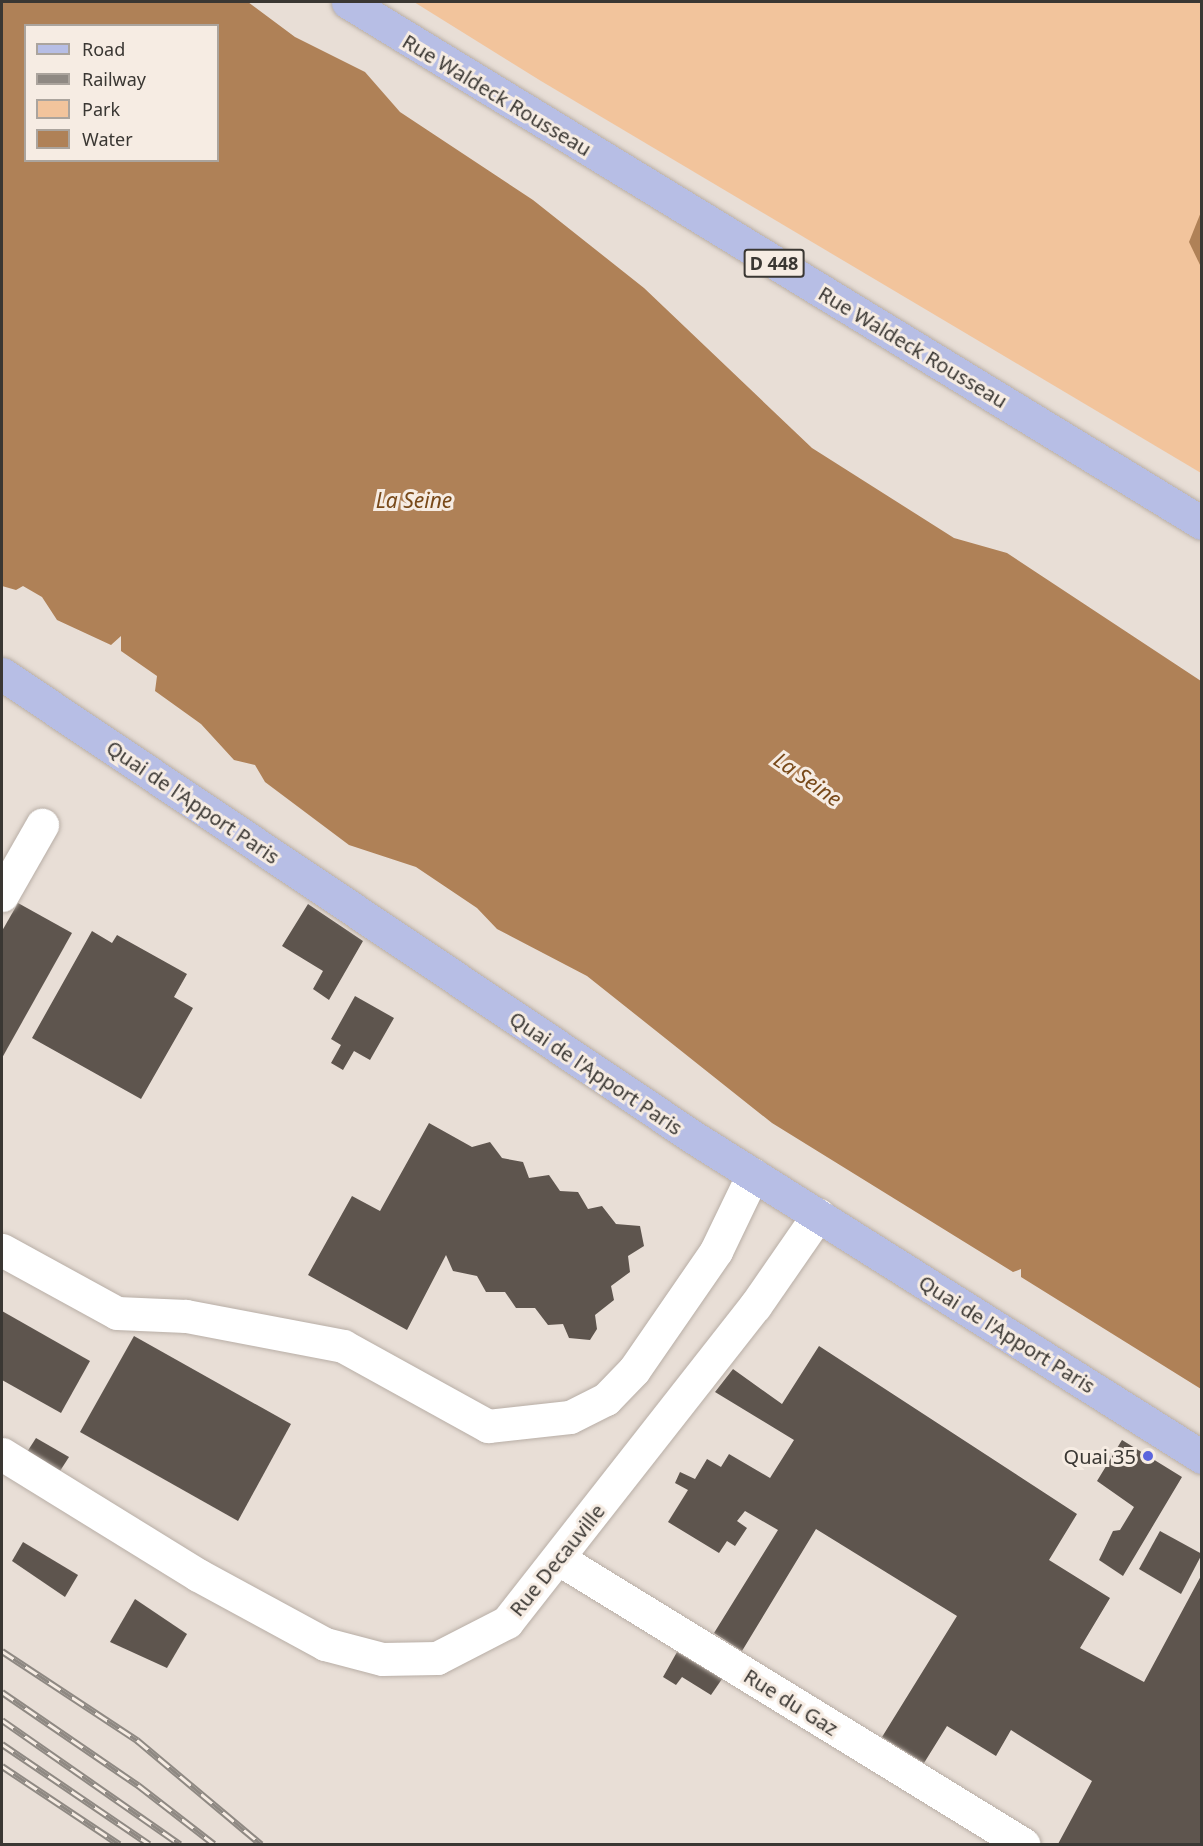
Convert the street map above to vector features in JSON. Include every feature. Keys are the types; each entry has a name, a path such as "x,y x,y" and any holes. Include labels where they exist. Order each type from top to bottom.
{"main road":[{"name":"Rue Waldeck Rousseau","path":"348,2 1202,523"},
{"name":"Quai de l'Apport Paris","path":"2,674 753,1174 1202,1457"}],"street":[{"path":"2,895 42,825"},
{"path":"2,1250 117,1313 186,1316 343,1346 488,1426 570,1417 606,1399 634,1370 716,1251 753,1174"},
{"name":"Rue Decauville","path":"2,1454 265,1614 353,1655 411,1661 464,1647 507,1622 559,1559 818,1215"},
{"name":"Rue du Gaz","path":"559,1559 1023,1845"}],"green space":[{"path":"414,2 1201,2 1201,473 541,81"}],"water":[{"name":"La Seine","path":"2,2 248,2 295,37 365,72 400,112 533,200 644,288 812,448 954,538 1007,553 1201,681 1201,1389 1021,1277 1021,1269 1013,1272 772,1123 587,976 497,929 477,908 416,867 349,845 265,782 255,765 234,760 201,724 155,691 157,676 121,651 121,636 111,645 57,620 42,597 23,586 16,590 2,586"},
{"path":"1201,212 1201,267 1189,242"}],"building":[{"path":"18,903 72,933 2,1058 2,931"},
{"path":"308,904 363,941 329,1000 313,989 323,971 282,946"},
{"path":"92,931 112,943 117,935 187,974 174,997 193,1008 141,1099 32,1038"},
{"path":"355,996 394,1018 370,1060 354,1051 343,1070 331,1063 341,1045 331,1039"},
{"path":"429,1123 472,1147 490,1142 502,1158 523,1162 529,1178 549,1175 560,1191 578,1192 588,1209 602,1206 616,1224 640,1226 644,1246 628,1256 630,1272 611,1286 614,1300 595,1315 597,1329 590,1340 569,1338 563,1324 548,1325 535,1308 516,1308 505,1292 486,1292 477,1276 453,1271 446,1255 407,1330 308,1275 352,1196 380,1211"},
{"path":"2,1311 90,1361 61,1413 2,1380"},
{"path":"134,1336 291,1424 238,1521 80,1432"},
{"path":"819,1346 1077,1514 1049,1560 1110,1598 1080,1648 1144,1682 1202,1574 1202,1844 1058,1844 1092,1781 1011,1730 996,1756 947,1726 924,1763 882,1737 957,1616 816,1529 742,1651 714,1633 778,1530 745,1511 737,1521 747,1528 735,1546 727,1541 719,1553 668,1522 688,1490 675,1483 680,1472 695,1479 707,1459 721,1467 729,1454 770,1478 794,1440 715,1392 733,1369 782,1404"},
{"path":"36,1438 69,1457 60,1471 27,1452"},
{"path":"1122,1440 1182,1477 1123,1576 1099,1560 1113,1531 1120,1530 1134,1507 1097,1481"},
{"path":"1160,1531 1202,1554 1181,1594 1139,1569"},
{"path":"23,1542 78,1575 65,1597 12,1561"},
{"path":"135,1599 187,1634 167,1668 110,1642"},
{"path":"677,1652 722,1679 711,1695 682,1677 676,1685 663,1677"}],"railway":[{"path":"2,1651 137,1740 261,1844"},
{"path":"2,1692 138,1785 214,1844"},
{"path":"2,1720 180,1844"},
{"path":"2,1744 149,1844"},
{"path":"2,1766 119,1844"}],"place":[{"name":"Quai 35","path":"1148,1456"}]}
